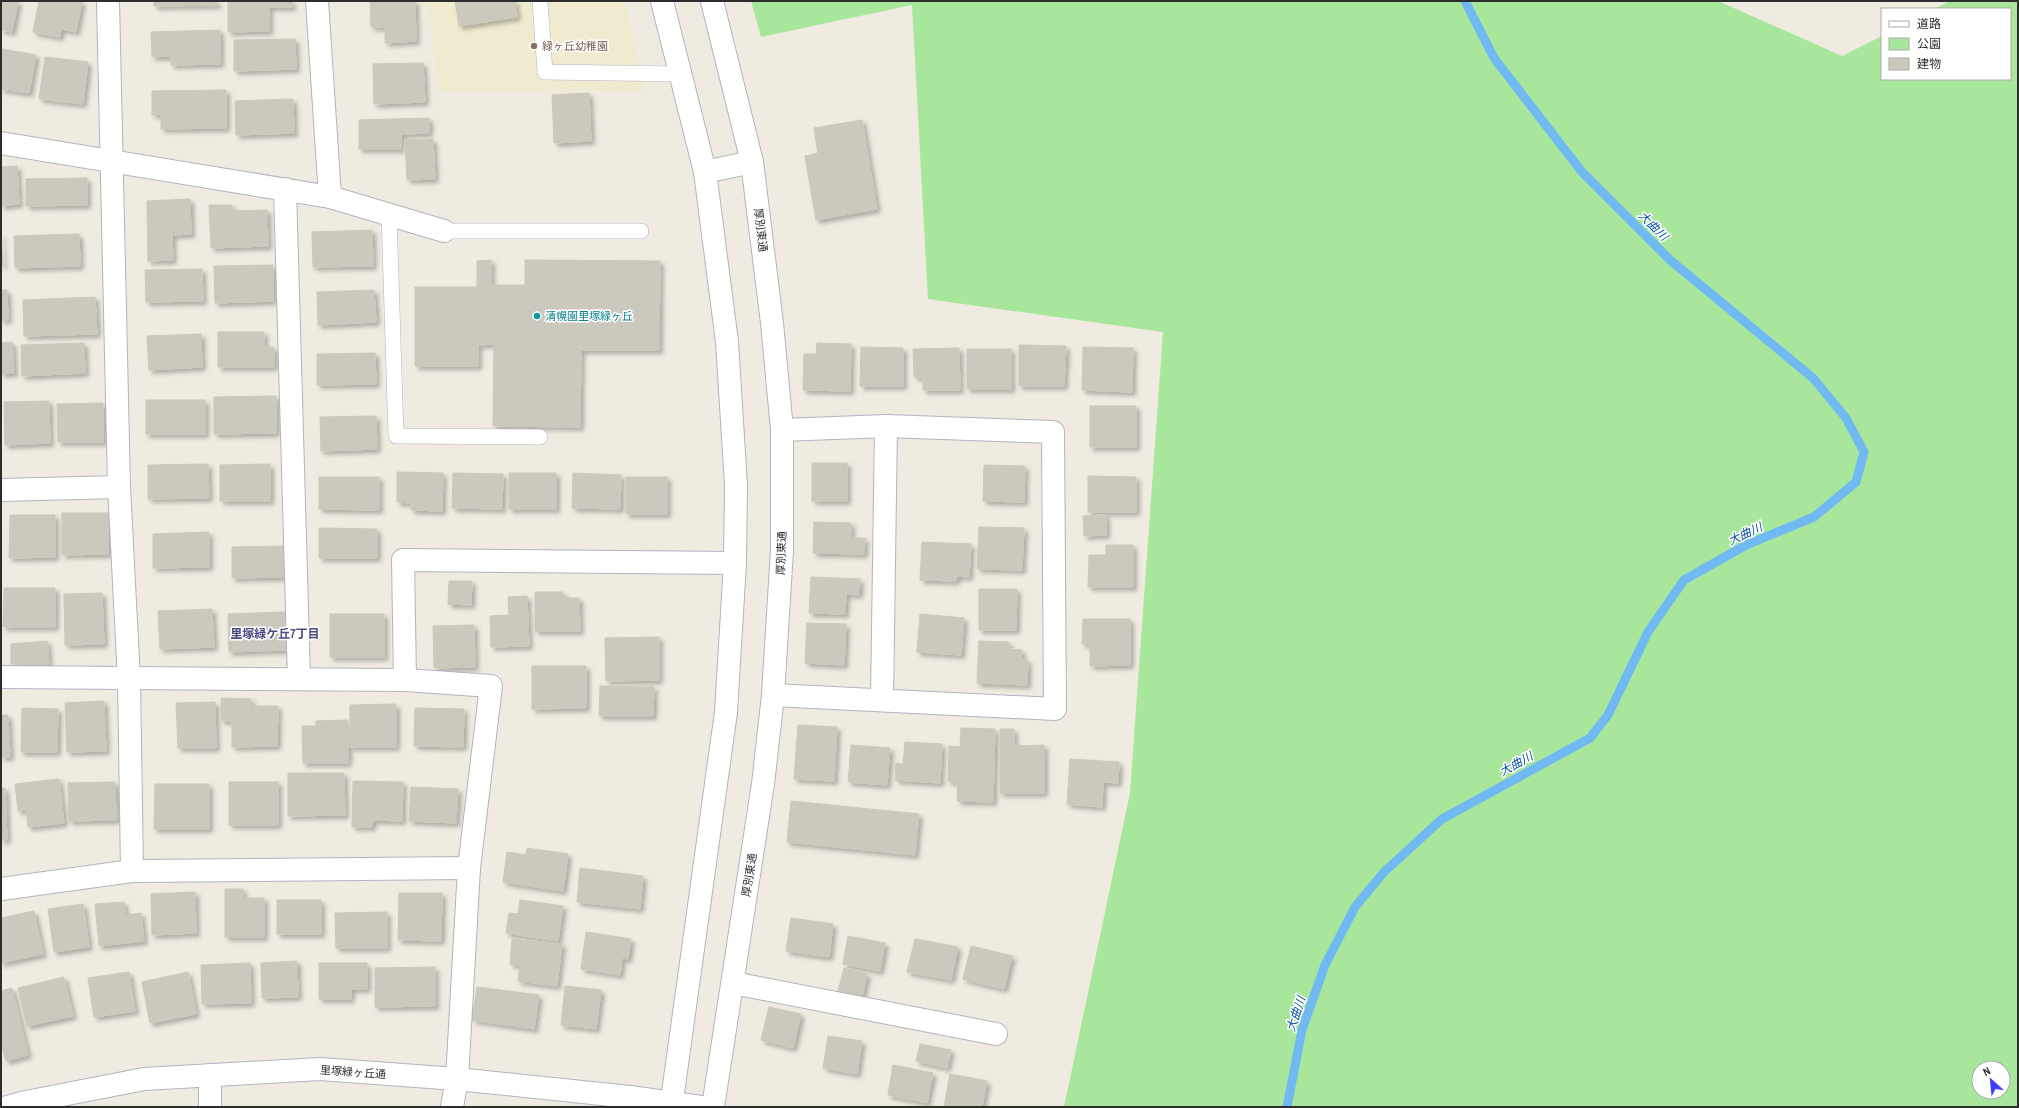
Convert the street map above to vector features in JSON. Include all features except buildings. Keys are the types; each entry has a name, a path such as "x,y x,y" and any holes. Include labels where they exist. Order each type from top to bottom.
{"street":[{"path":"108,1 119,487 129,679 132,871"},
{"path":"318,1 330,197"},
{"path":"662,1 705,172 727,342 736,485 735,563 726,712 672,1105"},
{"name":"厚別東通","path":"712,1 752,162 772,323 782,430 782,550 773,695 763,784 713,1107"},
{"path":"1,143 112,160 330,197 444,231"},
{"path":"705,172 752,162"},
{"path":"285,189 299,679"},
{"path":"773,695 1055,710 1053,432 886,426 782,430"},
{"path":"882,700 886,426"},
{"path":"1,490 119,487"},
{"path":"405,680 403,560 735,563"},
{"path":"1,677 405,680 491,686 469,868 457,1079 452,1107"},
{"path":"1,889 132,871 469,868"},
{"path":"733,983 996,1034"},
{"name":"里塚緑ヶ丘通","path":"7,1107 144,1079 320,1069 457,1079 672,1105 700,1107"},
{"path":"210,1075 210,1107"}],"lane":[{"path":"540,1 545,72 681,74"},
{"path":"389,214 396,436 540,437"},
{"path":"444,231 641,232"}],"shaded area":[{"name":"緑ヶ丘幼稚園","path":"427,1 625,1 645,91 440,91"}],"green space":[{"path":"751,1 1718,1 1842,56 1881,36 1881,80 2011,80 2011,8 1936,8 1950,1 2018,1 2018,1107 1064,1107 1130,793 1163,332 928,299 912,5 761,37"}],"waterway":[{"name":"大曲川","path":"1287,1107 1302,1030 1325,965 1355,907 1384,872 1442,819 1590,738 1608,715 1648,632 1684,580 1746,545 1814,517 1856,482 1864,452 1846,418 1813,378 1670,260 1582,172 1494,58 1465,1"}],"place":[{"name":"緑ヶ丘幼稚園","path":"534,46"},
{"name":"清幌園里塚緑ヶ丘","path":"537,316"}],"district":[{"name":"里塚緑ケ丘7丁目","path":"275,634"}]}
